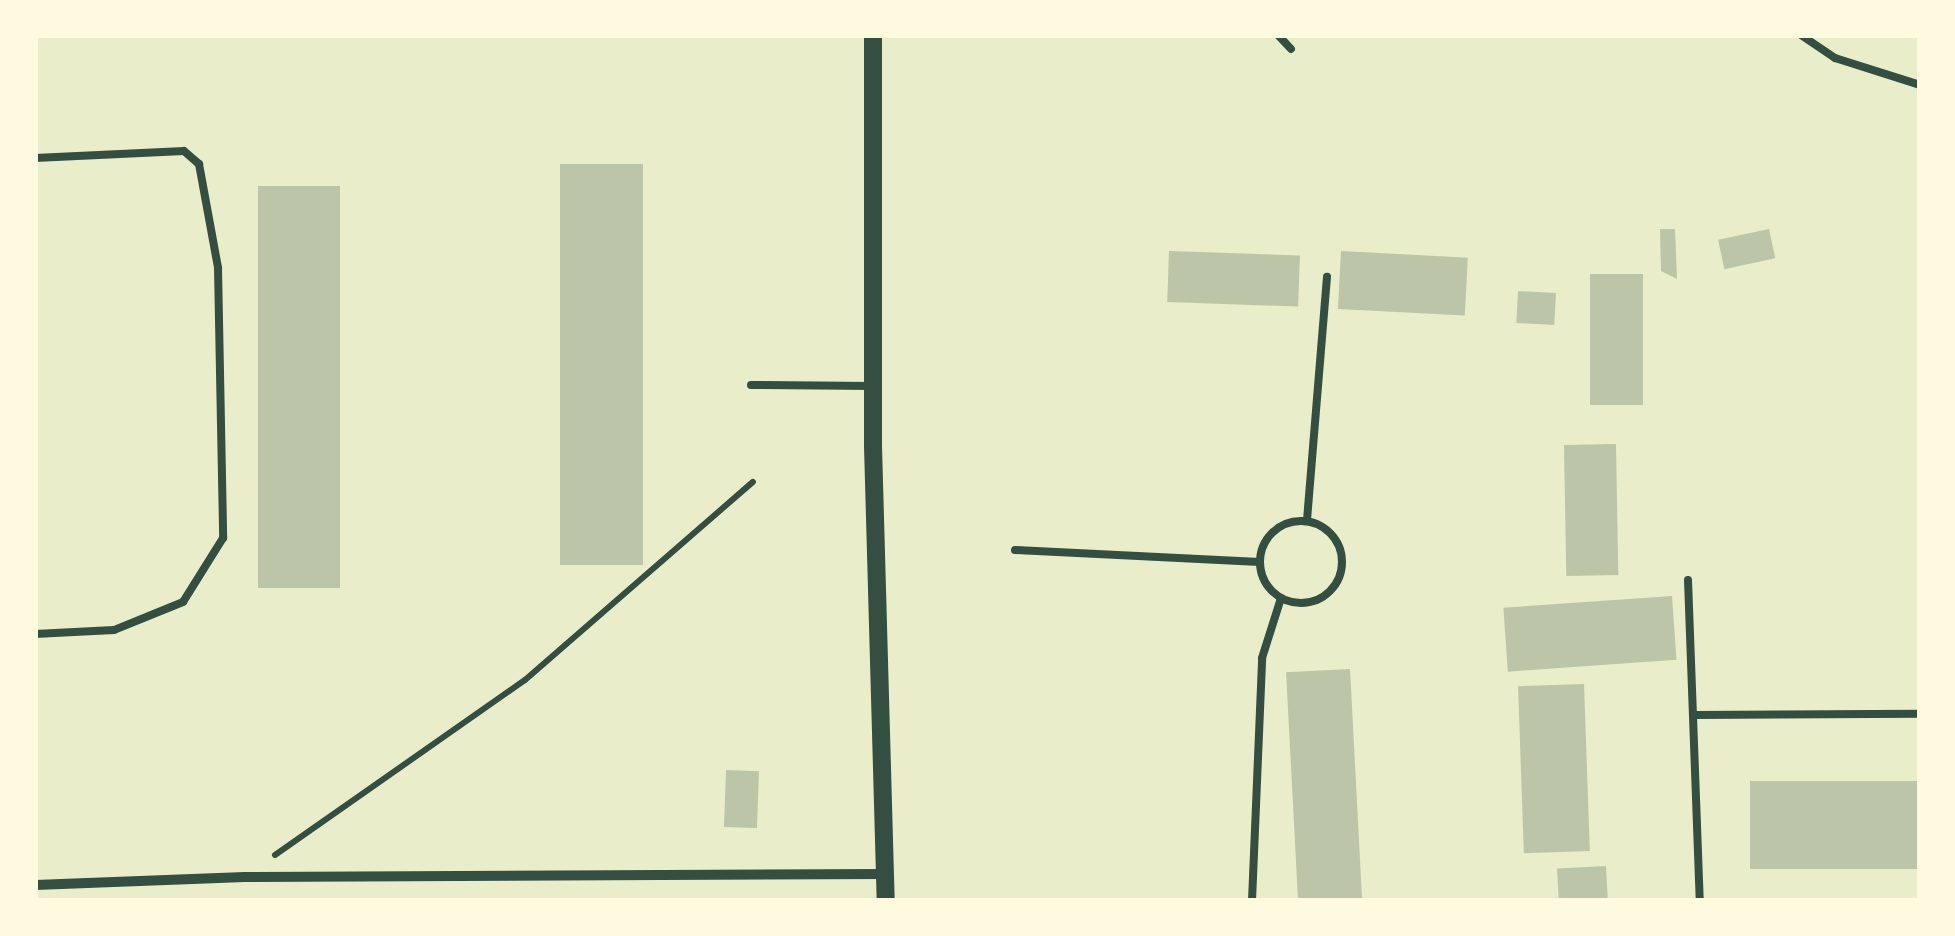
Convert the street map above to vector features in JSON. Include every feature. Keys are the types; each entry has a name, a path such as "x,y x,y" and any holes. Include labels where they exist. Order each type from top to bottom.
{"street":[{"path":"873,35 873,386 886,901"},
{"path":"35,885 246,876 885,874"}],"lane":[{"path":"1278,35 1291,50"},
{"path":"1801,35 1835,58 1920,85"},
{"path":"35,158 184,151 200,164 218,268 223,538 182,602 114,630 35,634"},
{"path":"1307,520 1327,276"},
{"path":"751,385 873,386"},
{"path":"1307,520 1332,534 1340,575 1309,603 1281,598 1262,577 1260,562 1269,535 1307,520"},
{"path":"1015,550 1260,562"},
{"path":"1688,580 1700,901"},
{"path":"1252,901 1262,658 1281,598"},
{"path":"1693,715 1920,714"}],"path":[{"path":"246,876 525,680 753,482"}],"building":[{"path":"560,164 643,164 643,565 560,565"},
{"path":"258,186 340,186 340,588 258,588"},
{"path":"1660,229 1675,229 1677,279 1661,271"},
{"path":"1769,229 1775,258 1724,269 1718,240"},
{"path":"1169,251 1300,256 1298,307 1167,302"},
{"path":"1341,251 1468,258 1465,316 1338,309"},
{"path":"1590,274 1643,274 1643,405 1590,405"},
{"path":"1518,291 1556,293 1554,325 1516,323"},
{"path":"1616,444 1618,575 1566,576 1564,445"},
{"path":"1672,596 1676,660 1508,672 1503,608"},
{"path":"1350,669 1362,901 1298,901 1286,672"},
{"path":"1584,684 1590,851 1524,853 1518,686"},
{"path":"726,770 759,771 757,828 724,827"},
{"path":"1750,781 1920,781 1920,869 1750,869"},
{"path":"1606,866 1608,901 1559,901 1557,869"}]}
